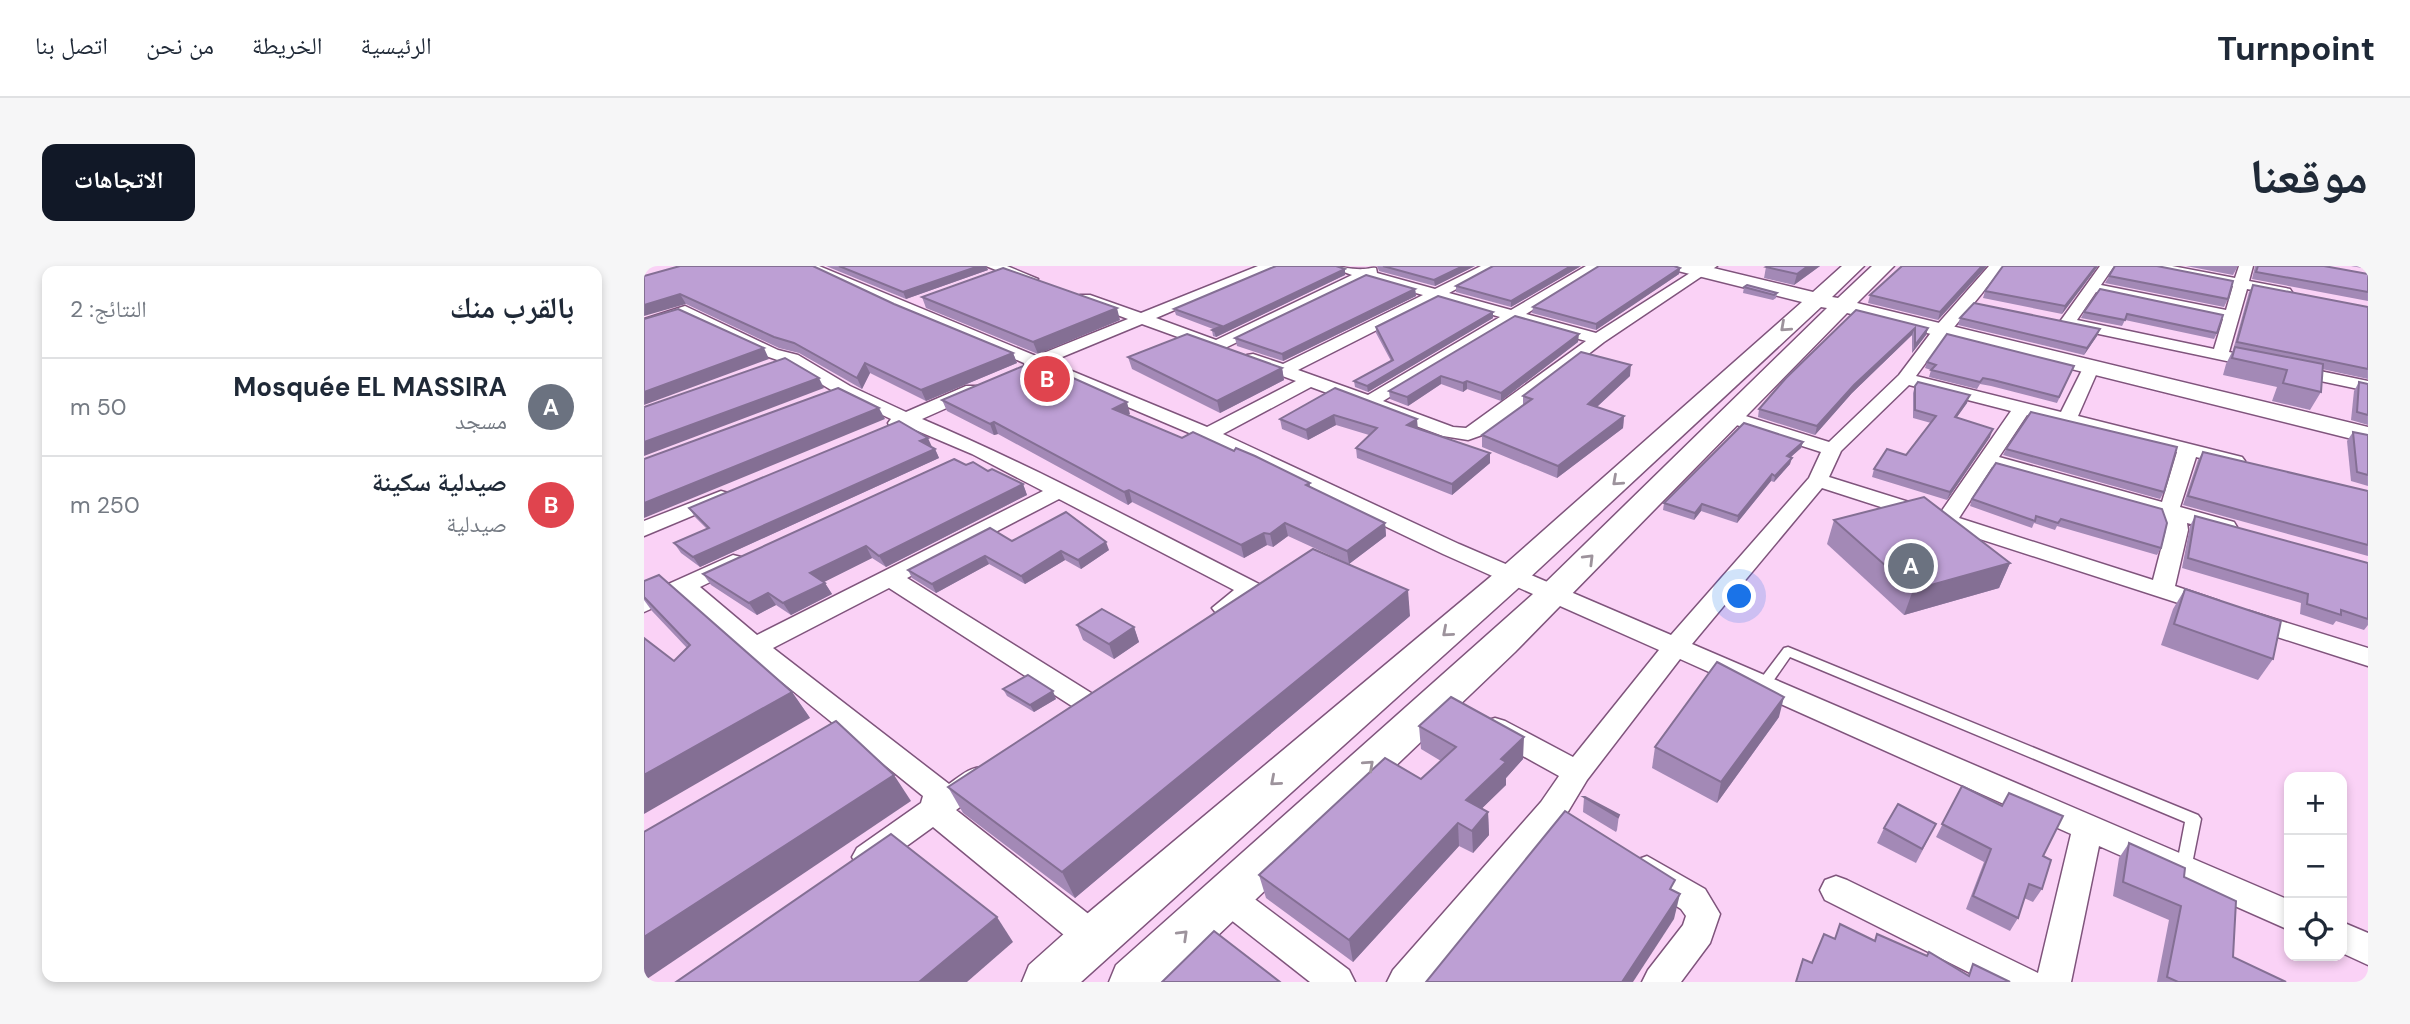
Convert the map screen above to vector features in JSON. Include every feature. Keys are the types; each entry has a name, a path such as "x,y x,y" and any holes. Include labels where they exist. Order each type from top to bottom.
{"street":[{"path":"807,266 1208,434 1451,549 2284,913"},
{"path":"1013,372 1270,266"},
{"path":"1335,266 1598,339"},
{"path":"1217,346 1381,266"},
{"path":"1283,371 1492,266"},
{"path":"1369,402 1596,266"},
{"path":"1134,982 1224,895 1442,700 1554,593 1730,417 1829,302 1854,266"},
{"path":"1047,982 1093,939 1829,302 1884,266"},
{"path":"1405,982 1563,818 1577,772 1676,646 1818,480 1832,449 1905,379 1942,329 1974,304 1996,266"},
{"path":"2107,266 2061,322 2368,386"},
{"path":"2150,266 2304,295"},
{"path":"2220,356 2246,266"},
{"path":"1070,293 1450,432 1468,434 1478,430 1598,339 1698,268 2368,435"},
{"path":"982,281 1001,269 1045,284"},
{"path":"2091,287 2231,316"},
{"path":"904,308 930,299"},
{"path":"644,324 685,311 772,353 792,359 844,390 979,450 1251,589 1196,627"},
{"path":"768,368 792,359"},
{"path":"2067,420 2091,368"},
{"path":"1905,379 2252,465"},
{"path":"1208,434 1309,381"},
{"path":"881,430 989,383"},
{"path":"819,399 844,390"},
{"path":"1946,521 2022,408"},
{"path":"1730,417 1832,449"},
{"path":"2168,511 2176,494 2188,449"},
{"path":"954,461 979,450"},
{"path":"1989,460 2248,533"},
{"path":"1818,480 2368,657"},
{"path":"644,529 744,487"},
{"path":"755,647 1060,490"},
{"path":"2162,591 2177,530 2176,522 2168,511"},
{"path":"644,604 758,551"},
{"path":"888,577 1087,703"},
{"path":"684,585 755,647 832,724 939,792 934,810"},
{"path":"1442,700 1577,772"},
{"path":"845,873 999,765"},
{"path":"934,810 1093,939"},
{"path":"2053,982 2088,827"},
{"path":"1620,853 1693,899 1703,914 1698,932 1662,981"},
{"path":"1836,890 2024,982"},
{"path":"1224,895 1337,982"},
{"path":"2347,939 2368,949"}],"lane":[{"path":"1764,684 1788,651 2193,819 2183,869"}],"building":[{"path":"680,266 813,266 894,304 1013,353 921,390 865,363 857,378 794,343 774,337 680,294 644,305 644,276"},
{"path":"839,266 979,266 903,292"},
{"path":"1276,266 1336,266 1345,269 1214,331 1212,330 1222,326 1174,309"},
{"path":"1383,266 1463,266 1434,280"},
{"path":"1493,266 1571,266 1511,301 1456,286"},
{"path":"1599,266 1680,268 1596,324 1533,307"},
{"path":"1808,266 1797,274 1766,267"},
{"path":"1902,266 1982,266 1940,312 1870,295"},
{"path":"2003,266 2096,266 2065,306 1985,291"},
{"path":"2115,266 2157,266 2233,281 2228,299 2109,276"},
{"path":"2258,266 2324,266 2368,274 2368,292 2256,272"},
{"path":"1003,268 1117,308 1033,342 922,297"},
{"path":"1366,275 1415,289 1282,354 1235,338"},
{"path":"1747,285 1777,293 1774,295 1744,287"},
{"path":"2253,285 2368,307 2368,369 2237,342"},
{"path":"2100,289 2223,315 2217,333 2127,314 2125,320 2084,312"},
{"path":"1438,296 1493,312 1367,386 1354,381 1393,360 1376,327"},
{"path":"1974,303 2100,329 2087,348 1960,318"},
{"path":"678,309 764,348 644,392 644,319"},
{"path":"1856,310 1928,328 1915,345 1915,328 1854,385 1817,426 1759,409 1786,378"},
{"path":"1515,316 1579,334 1501,393 1467,381 1463,383 1441,376 1407,397 1389,391"},
{"path":"1187,334 1282,368 1217,401 1128,357"},
{"path":"1947,334 2074,366 2059,397 1993,380 1983,378 1980,382 1931,370 1936,365 1927,362"},
{"path":"2235,347 2323,364 2321,392 2283,383 2287,370 2232,358"},
{"path":"1581,352 1631,365 1588,404 1624,416 1558,466 1482,435 1532,399 1523,396"},
{"path":"785,358 819,378 644,442 644,407"},
{"path":"1035,361 1127,402 1113,409 1182,438 1193,432 1234,451 1236,448 1385,523 1347,551 1285,523 1270,534 1264,533 1241,545 1129,490 1124,492 994,422 990,424 942,400"},
{"path":"1918,382 1970,395 1955,417 1993,429 1950,492 1874,469 1887,449 1906,455 1936,416 1915,410 1915,386"},
{"path":"2359,382 2368,384 2368,415 2357,412"},
{"path":"838,388 879,408 644,503 644,459"},
{"path":"1335,388 1417,419 1407,425 1490,453 1452,484 1356,448 1377,428 1334,415 1306,430 1280,419"},
{"path":"2031,412 2177,447 2164,492 2006,449"},
{"path":"899,421 928,438 920,441 935,449 693,557 674,543 709,528 689,508"},
{"path":"1744,423 1803,442 1787,456 1792,458 1775,476 1772,474 1738,516 1702,504 1695,513 1664,503"},
{"path":"2353,432 2368,435 2368,475 2357,472"},
{"path":"2203,452 2368,491 2368,545 2188,496"},
{"path":"954,459 966,465 973,462 988,471 992,469 1023,484 879,556 866,546 810,573 825,583 783,603 768,593 749,603 703,574"},
{"path":"1996,463 2162,509 2167,523 2161,548 2061,519 2058,523 2036,516 2035,521 1972,499"},
{"path":"1924,497 2010,563 1913,590 1834,520"},
{"path":"1066,512 1106,542 1078,560 1061,551 1021,576 985,556 932,584 908,570 990,528 1012,541"},
{"path":"2195,516 2368,563 2368,619 2341,610 2341,615 2307,604 2308,594 2188,558"},
{"path":"1313,549 1408,590 1062,872 948,787"},
{"path":"659,575 792,692 644,775 644,638 674,661 690,645 644,597 644,581"},
{"path":"2185,589 2281,621 2273,659 2174,624"},
{"path":"1102,609 1134,627 1109,644 1077,625"},
{"path":"1717,662 1784,697 1721,782 1655,747"},
{"path":"1028,675 1053,691 1030,705 1003,689"},
{"path":"1451,697 1524,737 1501,759 1506,762 1466,800 1488,812 1472,831 1458,823 1349,940 1259,875 1385,758 1421,779 1456,747 1419,726"},
{"path":"836,721 894,775 644,937 644,832"},
{"path":"1962,786 2002,806 2009,793 2063,816 2043,856 2051,860 2042,889 2029,884 2018,918 1973,896 1991,849 1942,824"},
{"path":"1584,797 1619,815 1618,817"},
{"path":"1898,804 1936,824 1922,849 1884,828"},
{"path":"1565,811 1675,880 1670,889 1680,894 1622,982 1426,982"},
{"path":"891,834 997,917 919,982 676,982"},
{"path":"2129,843 2185,868 2184,877 2236,901 2233,957 2286,982 2178,982 2167,977 2181,906 2123,882"},
{"path":"1840,924 1875,941 1877,934 1927,956 1929,952 1969,976 1973,964 2010,982 1796,982 1803,959 1812,963 1824,934 1835,939"},
{"path":"1214,931 1280,982 1162,982"}],"place":[{"name":"صيدلية سكينة","path":"1047,379"},
{"name":"Mosquée EL MASSIRA","path":"1911,566"}]}
